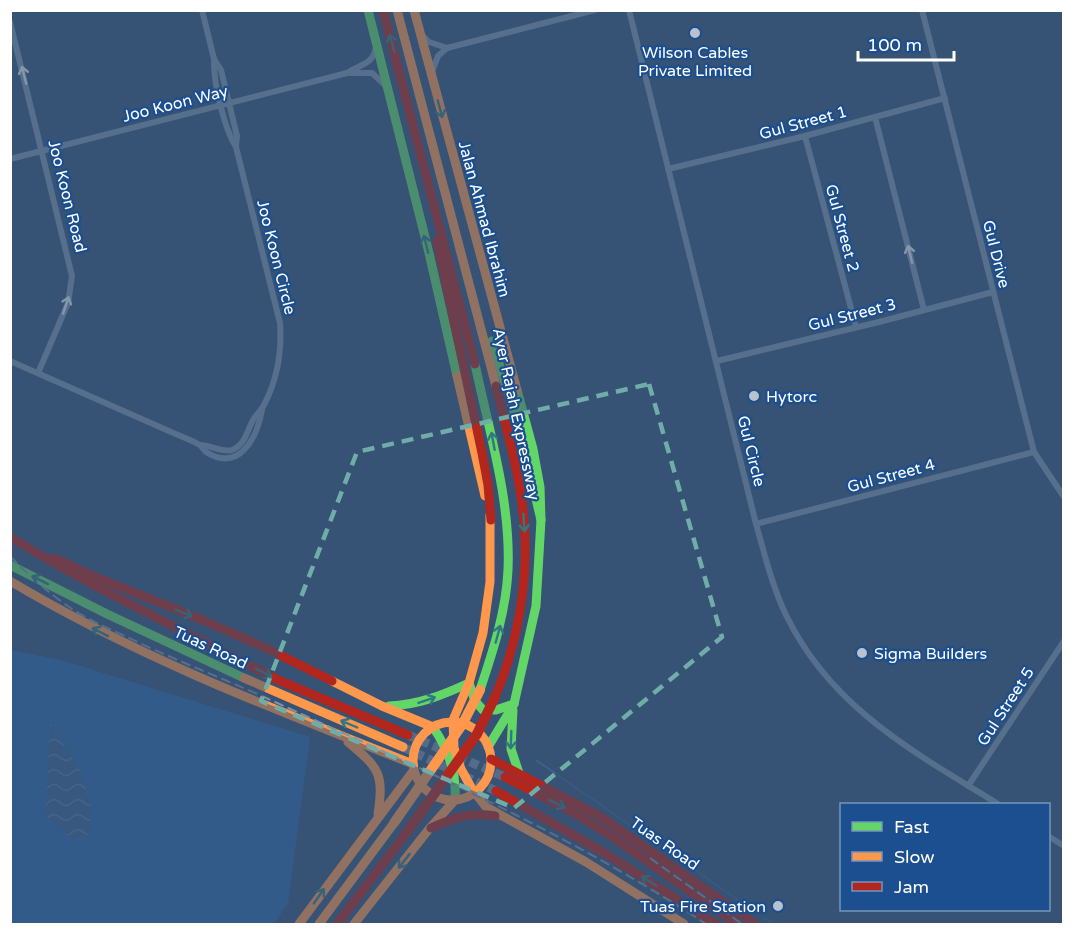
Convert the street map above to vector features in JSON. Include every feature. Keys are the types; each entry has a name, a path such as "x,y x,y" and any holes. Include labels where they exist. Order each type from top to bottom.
{"main road":[{"path":"368,10 429,253 491,520"},
{"name":"Ayer Rajah Expressway","path":"319,924 394,823 462,725 480,690 501,620 508,572 508,540 488,419 473,353 383,10"},
{"name":"Ayer Rajah Expressway","path":"338,924 477,734 501,684 512,647 524,566 525,525 518,479 482,322 397,10"},
{"name":"Jalan Ahmad Ibrahim","path":"414,10 533,449 540,487 541,519 537,606 514,704 488,747"},
{"path":"420,155 482,453 491,520 490,590 485,624 469,682 451,722 454,748 466,782 486,807 586,862 684,924"},
{"path":"482,322 489,332 496,351 520,431 541,519"},
{"path":"10,537 47,559 57,559 268,649 382,706 433,727 441,738 458,787 456,800 429,829 354,924"},
{"name":"Tuas Road","path":"47,559 278,680 408,735"},
{"name":"Tuas Road","path":"10,565 170,645 275,693 403,747"},
{"path":"10,581 84,624 152,658 414,767"},
{"path":"469,682 471,695 477,708 501,711 514,704"},
{"path":"382,706 405,706 453,690 469,682"},
{"path":"514,704 509,743 512,758 519,773"},
{"path":"451,722 460,723 476,730 482,736 491,759 489,775 485,783 474,794 456,800 446,800 429,793 418,779 414,767 414,753 424,734 433,727 451,722"},
{"path":"341,735 373,762 380,777 381,794 378,817"},
{"name":"Tuas Road","path":"491,759 574,801 648,848 755,924"},
{"path":"299,924 414,767"},
{"name":"Tuas Road","path":"505,777 576,814 611,836 737,924"},
{"path":"496,791 559,826 716,924"},
{"path":"429,829 454,818 481,812 520,825"}],"street":[{"name":"Joo Koon Circle","path":"10,361 200,445 207,452 224,458 232,457 249,446 276,374 280,323 236,147 237,136 225,104 221,70 214,59 202,10"},
{"path":"431,76 438,56 447,48 595,10"},
{"name":"Gul Circle","path":"629,10 756,524 774,586 786,614 798,639 828,680 869,720 996,803"},
{"name":"Gul Drive","path":"922,10 1034,452 1064,497"},
{"name":"Joo Koon Road","path":"10,21 72,276 68,303 38,373"},
{"path":"420,32 429,42 447,48"},
{"name":"Joo Koon Way","path":"347,73 373,59 376,42"},
{"name":"Joo Koon Way","path":"10,159 347,73 372,73 387,86"},
{"name":"Gul Street 1","path":"668,169 805,136 945,98"},
{"path":"875,117 924,310"},
{"name":"Gul Street 2","path":"805,136 856,327"},
{"name":"Gul Street 3","path":"717,361 993,292"},
{"name":"Gul Street 4","path":"756,524 1034,452"},
{"name":"Gul Street 5","path":"968,786 1064,641"},
{"path":"1050,837 1064,846"}],"highlighted area":[{"path":"649,384 722,637 514,808 261,701 357,452"}],"shaded area":[{"path":"10,650 61,660 310,737 288,903 274,924 11,924"}],"water":[{"path":"50,723 80,770 91,808 90,835 73,839 46,816"}],"waterway":[{"path":"536,760 751,909"},
{"path":"762,917 774,924"}],"tunnel":[{"path":"408,735 505,777"},
{"path":"403,747 496,791"}],"railway":[{"path":"10,556 48,591 91,620 495,804 602,861 706,924"},
{"path":"650,858 742,924"}],"traffic: fast":[{"path":"368,10 429,253 457,376"},
{"path":"492,341 520,431 541,520"},
{"path":"475,364 503,492 508,544 505,601 480,690"},
{"path":"488,747 514,704 536,606 541,520 540,487 533,449 517,390"},
{"path":"10,565 107,614 244,678"},
{"path":"469,683 475,701 483,710 496,710 514,704"},
{"path":"389,706 430,699 469,683"},
{"path":"513,710 511,749 519,773"},
{"path":"433,727 450,762 455,780 455,800"}],"traffic: slow":[{"path":"397,10 496,386"},
{"path":"414,10 517,390"},
{"path":"457,376 485,496"},
{"path":"490,515 490,582 483,633 469,683 453,720 454,748 461,769 472,789 486,807 586,862 684,924"},
{"path":"10,581 108,634 208,681 413,764"},
{"path":"244,678 403,747"},
{"path":"332,681 382,706 433,727"},
{"path":"394,823 462,725 480,690"},
{"path":"452,722 467,725 484,739 491,761 488,776 474,793 452,800 437,797 420,783 413,761 416,746 430,729 452,722"},
{"path":"348,742 367,758 377,772 380,789 378,814"},
{"path":"299,924 414,770"},
{"path":"354,924 429,829 455,800"},
{"path":"319,924 394,823"}],"traffic: jam":[{"path":"383,10 475,364"},
{"path":"437,241 482,453 491,520"},
{"path":"495,697 516,633 525,566 524,521 519,487 496,386"},
{"path":"10,537 47,559 57,559 200,619 332,681"},
{"path":"49,560 278,680 408,735"},
{"path":"407,832 477,734 495,697"},
{"path":"491,759 601,817 755,924"},
{"path":"505,777 576,814 611,836 737,924"},
{"path":"496,791 608,855 716,924"},
{"path":"431,828 462,816 478,814 495,816"},
{"path":"337,924 407,832"}],"place":[{"name":"Wilson Cables Private Limited","path":"695,33"},
{"name":"Hytorc","path":"754,396"},
{"name":"Sigma Builders","path":"862,653"},
{"name":"Tuas Fire Station","path":"778,906"}]}
